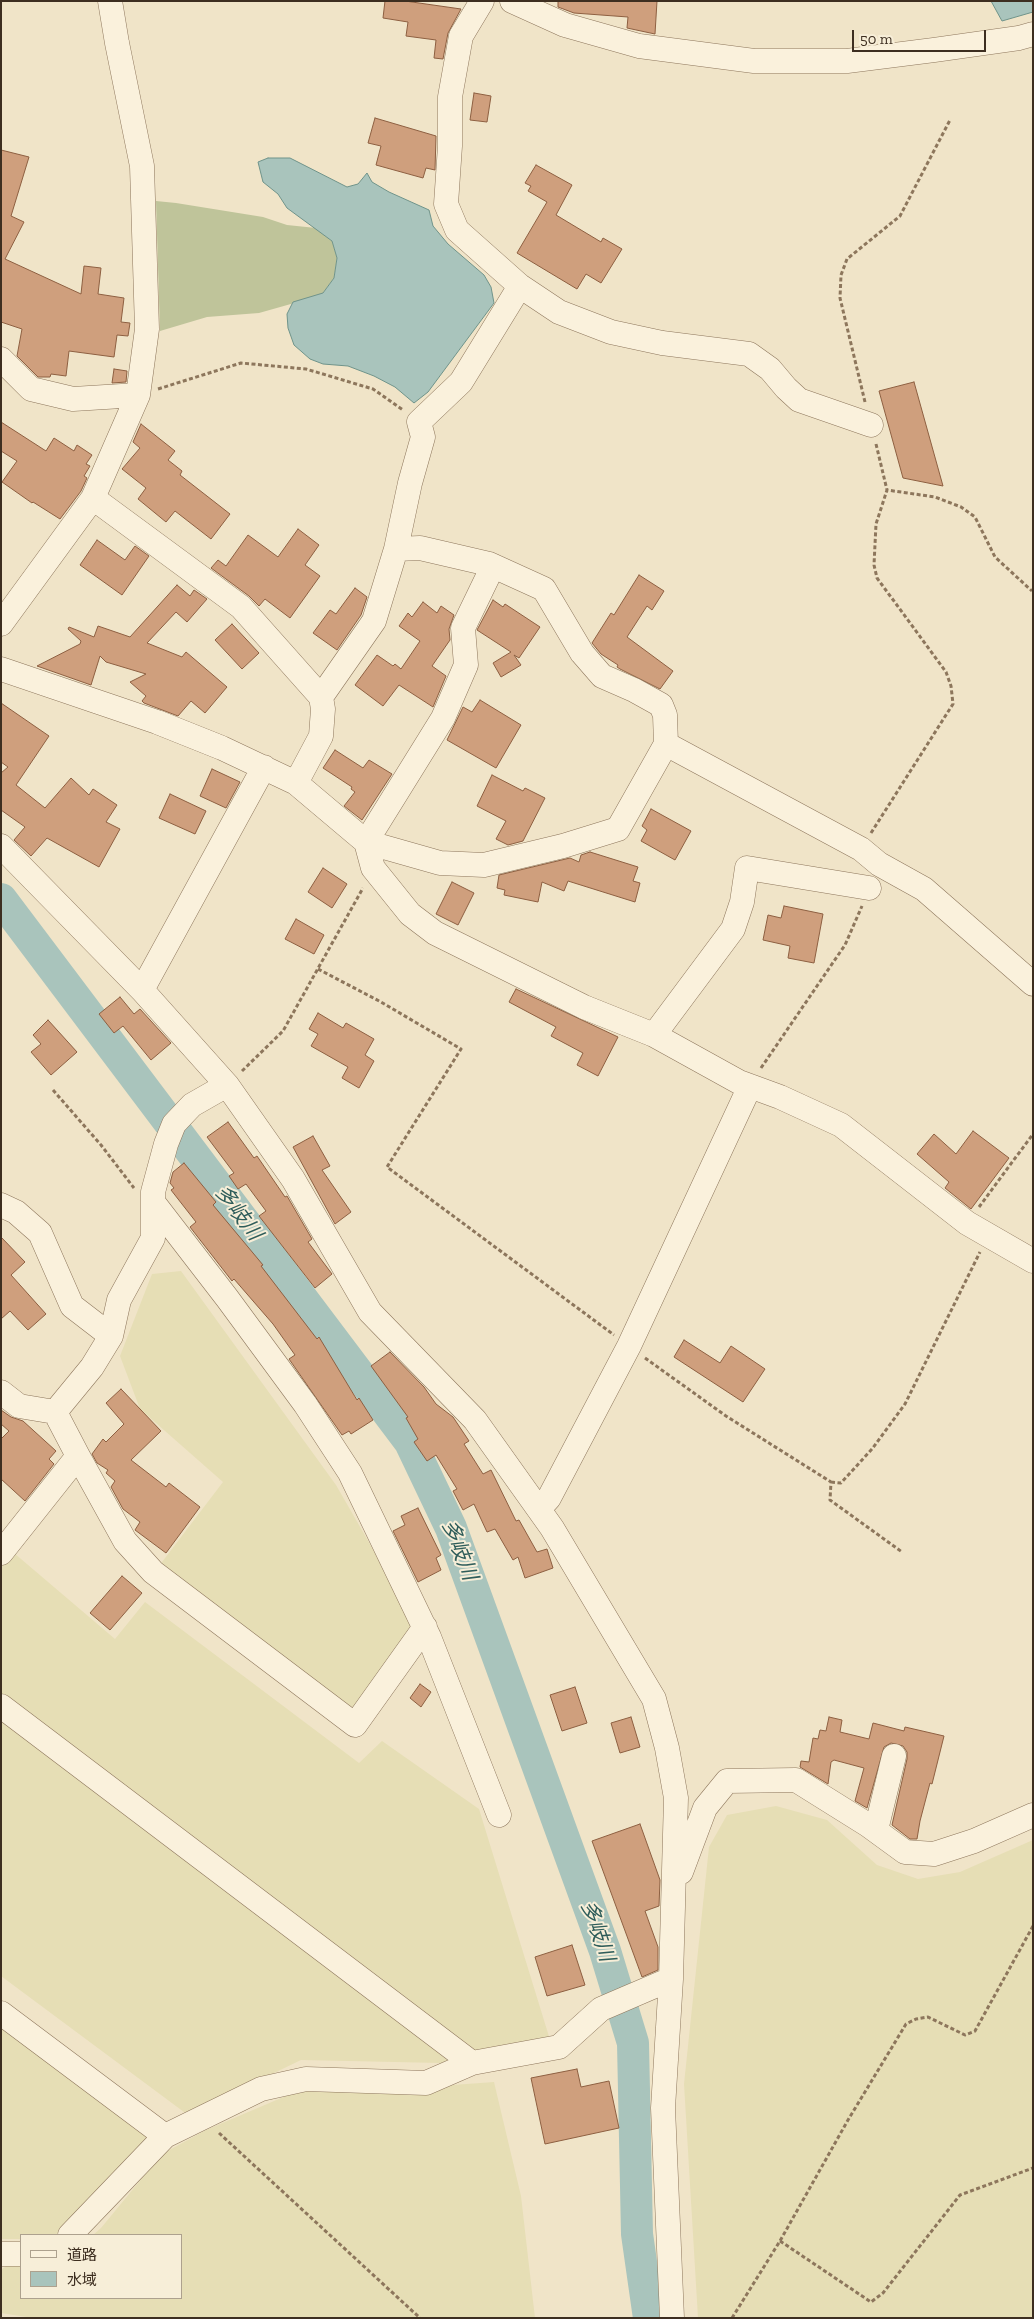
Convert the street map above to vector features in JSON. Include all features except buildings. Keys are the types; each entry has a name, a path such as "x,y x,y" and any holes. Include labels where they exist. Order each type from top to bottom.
{"street":[{"path":"1,624 10,592 93,498 138,395 146,329 142,166 110,1"},
{"path":"482,1 461,36 450,97 450,146 446,204 457,230 520,286 559,312 611,332 662,342 749,354 770,369 799,400 871,425"},
{"path":"512,1 565,25 639,46 754,62 847,61 1019,38 1033,34"},
{"path":"321,698 374,621 396,549 410,483 423,437 419,422 461,382 520,286"},
{"path":"1,359 31,389 73,399 138,395"},
{"path":"93,498 241,607 321,698 323,709 321,736 296,783"},
{"path":"1,669 156,722 264,767 296,783 366,842 440,863 484,865 563,846 618,829 666,744 665,716 661,705 634,690 602,676 582,653 544,589 493,566 420,548 396,549"},
{"path":"493,566 463,628 466,665 443,718 366,842 374,868 410,914 435,933 584,1007 654,1035 739,1082 841,1125 967,1223 1033,1261"},
{"path":"666,744 861,848 879,864 924,889 1033,984"},
{"path":"142,990 264,767"},
{"path":"1,846 142,990 227,1085 293,1179 370,1312 475,1420 539,1509 654,1699 667,1748 676,1798 671,1979 663,2108 672,2318"},
{"path":"654,1035 733,929 742,902 746,868 870,888"},
{"path":"55,1412 92,1367 111,1336 118,1300 153,1238 153,1192 166,1144 174,1124 192,1105 227,1085"},
{"path":"539,1509 554,1490 629,1346 750,1086"},
{"path":"1,1205 16,1212 40,1233 72,1306 111,1336"},
{"path":"153,1207 227,1298 299,1396 350,1473 425,1627 500,1815"},
{"path":"1,1392 19,1406 55,1412"},
{"path":"55,1412 125,1541 153,1572 355,1725 425,1627"},
{"path":"1,1553 78,1456"},
{"path":"1,1706 472,2063"},
{"path":"876,1830 894,1756"},
{"path":"674,1890 705,1808 727,1781 796,1780 876,1830 905,1852 934,1854 974,1841 1033,1815"},
{"path":"71,2234 165,2136 204,2119 261,2089 306,2079 426,2083 472,2063 560,2047 601,2009 671,1979"},
{"path":"1,2012 165,2136"},
{"path":"1,2254 20,2254"}],"path":[{"path":"861,848 953,704 952,686 946,672 877,578 874,566 876,524 887,490 840,298 841,275 847,259 900,216 950,120"},
{"path":"138,395 241,363 306,369 373,389 419,422"},
{"path":"887,490 935,497 961,508 975,517 995,557 1032,591"},
{"path":"227,1085 283,1031 374,868"},
{"path":"750,1086 845,945 870,888"},
{"path":"318,969 381,1002 461,1050 388,1166 726,1416 831,1482 841,1484 872,1449 905,1404 988,1236"},
{"path":"53,1090 153,1207"},
{"path":"967,1223 1033,1134"},
{"path":"831,1482 830,1500 902,1552"},
{"path":"732,2318 780,2241 848,2120 906,2024 916,2019 928,2017 965,2035 975,2031 1033,1926"},
{"path":"204,2119 420,2318"},
{"path":"780,2241 871,2302 883,2294 960,2195 1033,2168"}],"shaded area":[{"path":"181,1271 336,1485 421,1633 354,1719 159,1566 223,1482 140,1409 120,1356 152,1274"},
{"path":"14,1553 115,1639 145,1602 359,1763 382,1741 479,1809 551,2043 475,2055 1,1698 1,1568"},
{"path":"1,1716 455,2059 441,2063 301,2060 214,2102 192,2118 1,1976"},
{"path":"776,1806 827,1820 877,1865 918,1879 960,1872 1033,1840 1033,2318 698,2318 684,2084 709,1847 727,1815"},
{"path":"1,2020 155,2136 71,2223 56,2234 20,2234 20,2239 1,2239"},
{"path":"494,2082 521,2196 535,2318 33,2318 1,2313 1,2270 14,2260 20,2260 20,2299 182,2299 182,2234 94,2234 162,2154 206,2130 307,2087 420,2092 453,2085"}],"green space":[{"path":"156,201 263,217 287,225 316,228 332,241 337,258 334,278 323,293 305,300 259,313 207,317 160,331"}],"water":[{"path":"991,1 1033,1 1033,12 1002,21"},
{"path":"268,158 290,158 347,187 358,184 367,173 372,182 429,210 433,226 448,244 484,275 491,287 494,303 428,392 414,403 395,387 374,376 348,366 323,364 310,359 294,345 288,328 287,314 293,302 323,293 334,278 337,258 332,241 287,208 278,194 263,182 258,162"}],"waterway":[{"name":"多岐川","path":"1,899 410,1442 451,1528 605,1951 633,2043 637,2234 649,2318"}]}
